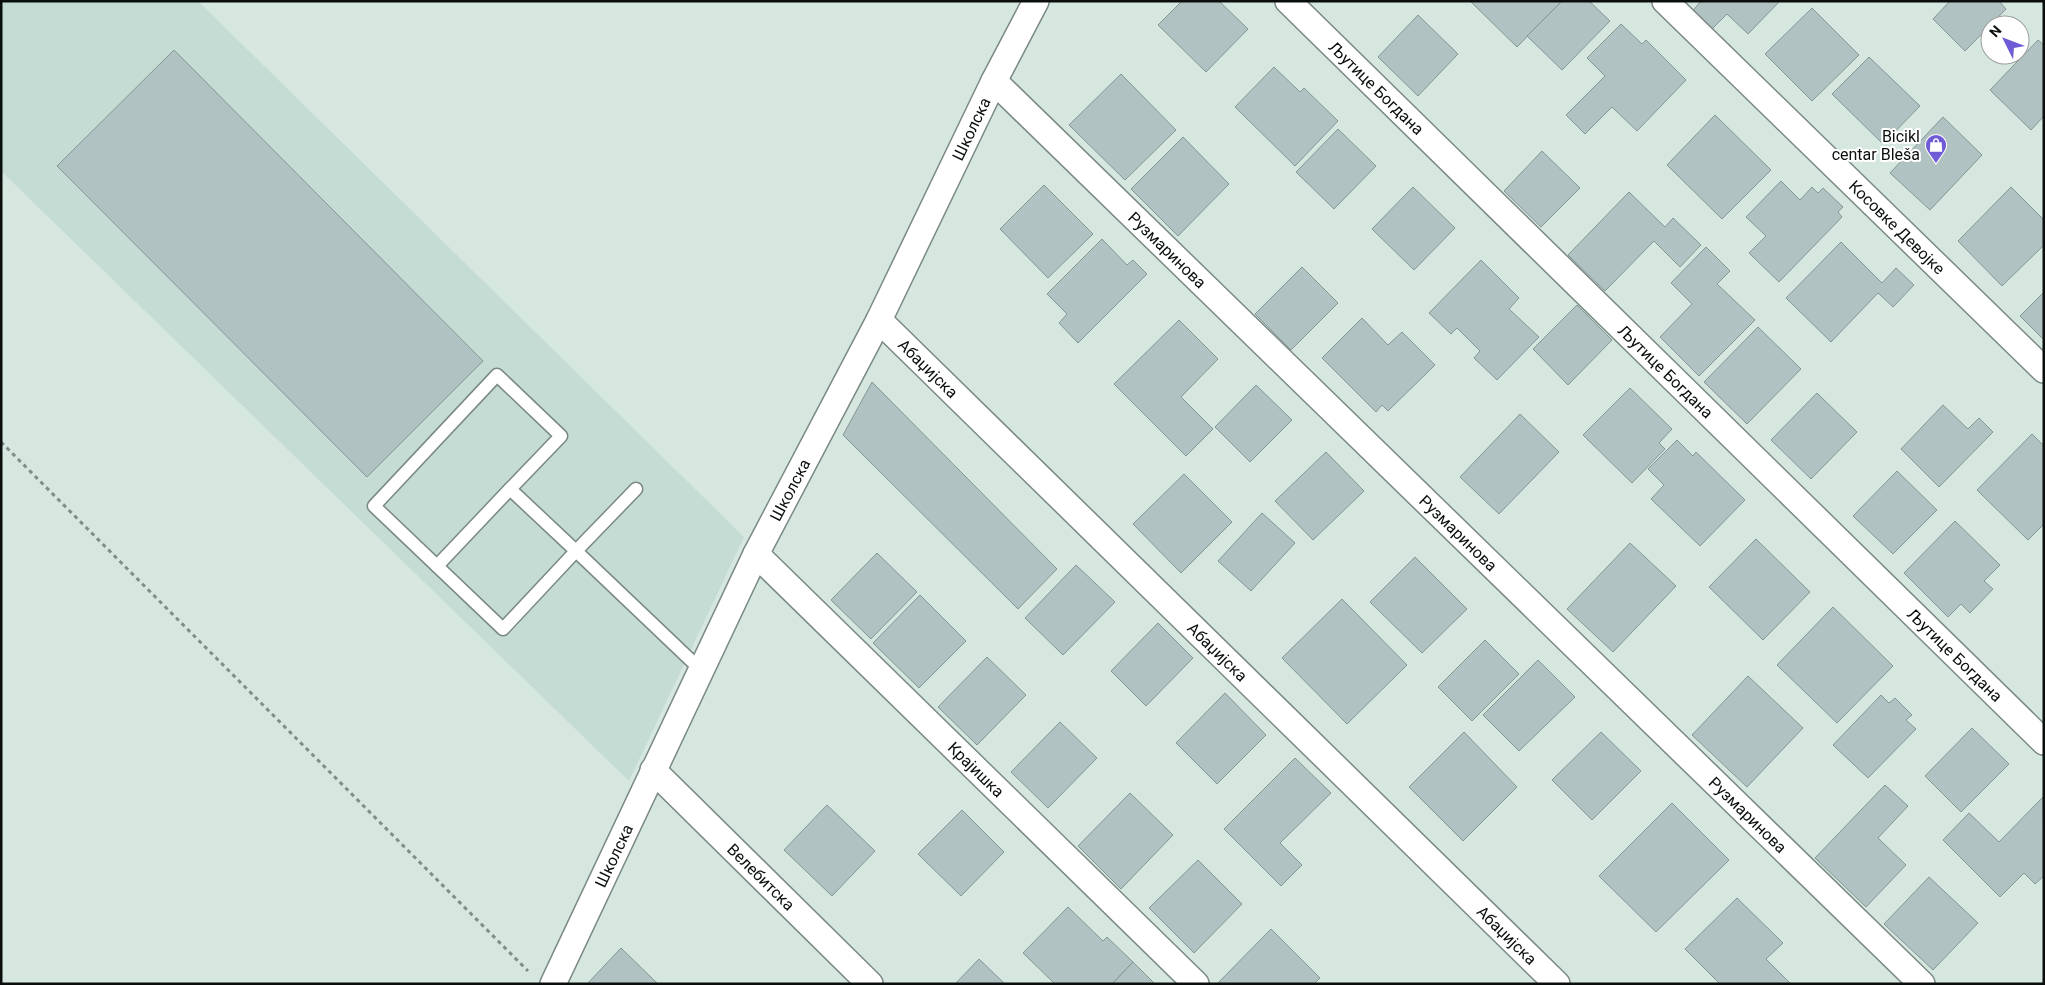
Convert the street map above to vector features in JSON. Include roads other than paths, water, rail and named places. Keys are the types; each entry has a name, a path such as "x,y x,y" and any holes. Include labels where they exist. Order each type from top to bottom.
{"street":[{"name":"Школска","path":"543,980 653,770 756,554 879,320 994,81 1036,1"},
{"name":"Љутице Богдана","path":"1288,1 2044,742"},
{"name":"Косовке Девојке","path":"1665,1 2044,370"},
{"name":"Рузмаринова","path":"994,81 1922,984"},
{"name":"Абаџијска","path":"879,320 1557,984"},
{"name":"Крајишка","path":"756,554 1196,984"},
{"name":"Велебитска","path":"653,770 870,984"}],"lane":[{"path":"437,566 561,436 497,375 374,506 437,566 504,629 636,489"},
{"path":"510,488 701,670"}],"place":[{"name":"Bicikl centar Bleša","path":"1936,164"}]}
